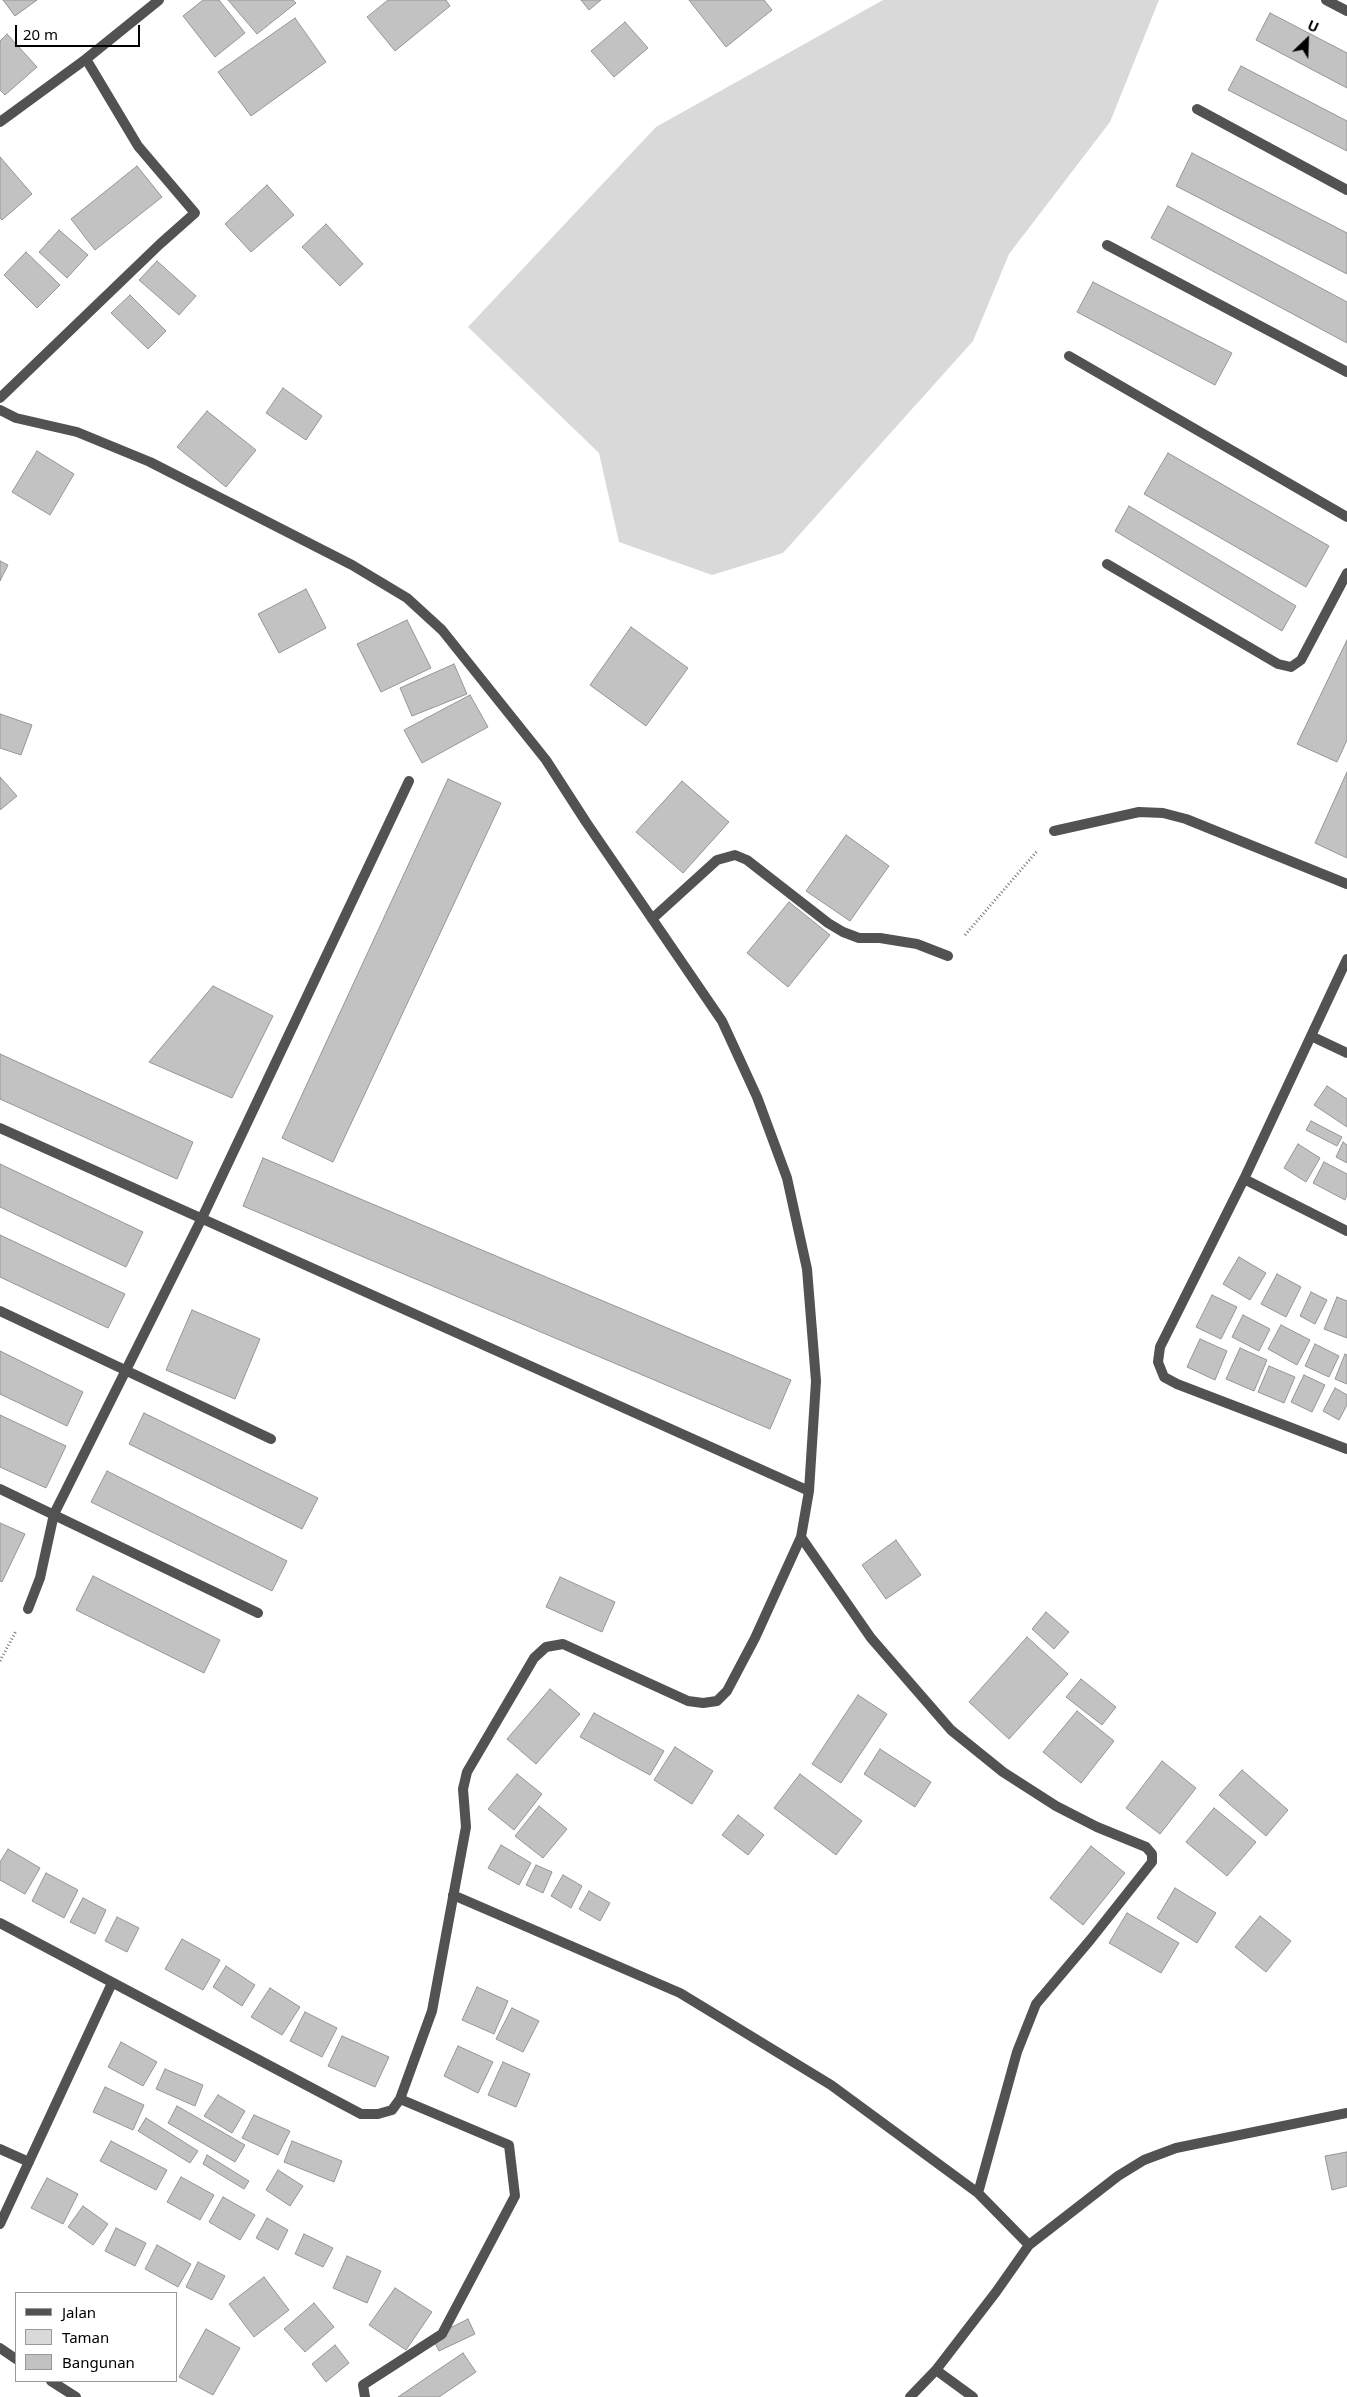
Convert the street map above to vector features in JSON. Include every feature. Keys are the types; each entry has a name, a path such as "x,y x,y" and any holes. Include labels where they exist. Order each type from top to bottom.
{"street":[{"path":"0,122 86,59 159,0"},
{"path":"1326,0 1347,11"},
{"path":"0,398 194,213 138,146 86,59"},
{"path":"1197,109 1347,190"},
{"path":"1107,245 1347,372"},
{"path":"1069,356 1347,516"},
{"path":"0,410 16,418 77,432 150,462 344,561 408,598 442,630 546,760 722,1021 757,1097 787,1178 807,1269 816,1381 809,1491 801,1537 755,1638 727,1692 717,1701 703,1704 688,1701 563,1644 546,1647 534,1658 467,1772 463,1789 466,1827 432,2011 400,2099 392,2110 378,2114 361,2114 0,1923"},
{"path":"1107,564 1278,664 1291,667 1300,660 1347,573"},
{"path":"28,1609 40,1578 54,1514 128,1370 202,1218 409,782"},
{"path":"1054,831 1130,814 1162,813 1186,819 1347,884"},
{"path":"652,919 716,860 735,855 747,860 828,923 843,932 859,938 880,938 916,944 948,956"},
{"path":"1347,959 1244,1179 1160,1347 1158,1362 1164,1377 1177,1384 1347,1449"},
{"path":"1311,1036 1347,1053"},
{"path":"0,1128 809,1491"},
{"path":"1244,1179 1347,1231"},
{"path":"0,1311 271,1439"},
{"path":"0,1489 258,1613"},
{"path":"801,1537 871,1638 951,1730 1003,1772 1056,1806 1096,1827 1146,1847 1152,1854 1152,1862 1091,1940 1036,2004 1017,2052 978,2193"},
{"path":"453,1895 680,1993 831,2085 978,2193 1029,2245"},
{"path":"0,2224 112,1983"},
{"path":"366,2397 363,2385 442,2334 514,2196 509,2146 400,2099"},
{"path":"910,2397 936,2370 996,2292 1029,2245 1118,2176 1144,2160 1176,2148 1347,2113"},
{"path":"0,2149 29,2162"},
{"path":"0,2348 15,2357"},
{"path":"936,2370 973,2397"},
{"path":"53,2382 76,2397"}],"path":[{"path":"948,956 1054,831"}],"green space":[{"path":"883,0 1159,0 1110,122 1009,254 973,341 783,553 712,575 619,542 599,453 468,327 656,127"}],"building":[{"path":"3,0 37,0 15,16"},
{"path":"203,0 219,0 245,33 215,57 183,16"},
{"path":"228,0 293,0 296,3 257,34"},
{"path":"388,0 446,0 450,6 395,51 367,17"},
{"path":"581,0 601,0 589,10"},
{"path":"689,0 764,0 772,10 726,47"},
{"path":"1270,13 1347,53 1347,88 1256,40"},
{"path":"295,18 326,62 251,116 218,72"},
{"path":"625,22 648,48 614,77 591,51"},
{"path":"7,34 37,67 5,95 0,90 0,41"},
{"path":"1241,66 1347,121 1347,151 1228,90"},
{"path":"1192,153 1347,233 1347,274 1176,186"},
{"path":"0,157 32,194 2,220 0,218"},
{"path":"137,166 162,197 95,250 71,219"},
{"path":"267,185 294,215 251,252 225,224"},
{"path":"1168,206 1347,302 1347,343 1151,238"},
{"path":"326,224 363,264 340,286 302,247"},
{"path":"59,230 88,255 67,278 39,252"},
{"path":"26,252 60,285 37,308 4,275"},
{"path":"157,261 196,296 179,315 139,280"},
{"path":"1093,282 1232,353 1215,385 1077,312"},
{"path":"130,295 166,331 148,349 111,313"},
{"path":"283,388 322,416 306,440 266,413"},
{"path":"207,411 256,450 226,487 177,447"},
{"path":"37,451 74,474 50,515 12,492"},
{"path":"1168,453 1329,546 1306,587 1144,494"},
{"path":"1129,506 1296,606 1282,631 1115,531"},
{"path":"0,561 8,565 0,581"},
{"path":"306,589 326,628 279,653 258,614"},
{"path":"407,620 431,668 381,692 357,644"},
{"path":"631,627 688,668 646,726 590,685"},
{"path":"1347,640 1347,740 1337,762 1297,744"},
{"path":"454,664 467,694 412,716 400,688"},
{"path":"470,695 488,727 422,763 404,730"},
{"path":"0,714 32,725 21,755 0,748"},
{"path":"1347,772 1347,858 1315,843"},
{"path":"0,777 17,796 0,810"},
{"path":"448,779 501,803 333,1162 282,1138"},
{"path":"682,781 729,822 683,873 636,832"},
{"path":"846,835 889,866 850,921 806,891"},
{"path":"789,902 830,935 788,987 747,953"},
{"path":"213,986 273,1016 232,1098 149,1062"},
{"path":"0,1054 193,1142 177,1179 0,1099"},
{"path":"1327,1086 1347,1099 1347,1127 1314,1105"},
{"path":"1311,1121 1342,1137 1337,1146 1306,1130"},
{"path":"1343,1142 1347,1145 1347,1163 1336,1157"},
{"path":"1298,1144 1320,1158 1306,1182 1284,1168"},
{"path":"263,1158 791,1380 770,1429 243,1206"},
{"path":"1324,1162 1347,1174 1347,1195 1345,1200 1313,1183"},
{"path":"0,1164 143,1232 126,1267 0,1207"},
{"path":"0,1235 125,1294 108,1328 0,1277"},
{"path":"1239,1257 1266,1273 1250,1300 1223,1284"},
{"path":"1277,1274 1301,1287 1286,1317 1261,1304"},
{"path":"1311,1292 1327,1300 1315,1324 1300,1316"},
{"path":"1212,1295 1237,1307 1221,1339 1196,1327"},
{"path":"1337,1297 1347,1301 1347,1338 1324,1329"},
{"path":"192,1310 260,1339 235,1399 166,1370"},
{"path":"1243,1315 1270,1329 1259,1351 1232,1337"},
{"path":"1281,1325 1310,1340 1297,1365 1268,1349"},
{"path":"1200,1339 1227,1351 1215,1380 1187,1367"},
{"path":"1315,1344 1339,1356 1329,1377 1305,1366"},
{"path":"1240,1348 1267,1360 1254,1391 1226,1379"},
{"path":"0,1351 83,1392 67,1426 0,1394"},
{"path":"1345,1354 1347,1355 1347,1384 1335,1379"},
{"path":"1269,1366 1295,1377 1284,1403 1258,1392"},
{"path":"1304,1375 1325,1385 1312,1412 1291,1402"},
{"path":"1335,1388 1347,1395 1347,1405 1339,1420 1323,1411"},
{"path":"144,1413 318,1498 302,1529 129,1444"},
{"path":"0,1415 66,1446 46,1488 0,1467"},
{"path":"107,1471 287,1561 272,1591 91,1502"},
{"path":"0,1523 25,1534 2,1582 0,1581"},
{"path":"896,1540 921,1575 886,1599 862,1565"},
{"path":"93,1576 220,1640 204,1673 76,1610"},
{"path":"560,1577 615,1602 602,1632 546,1607"},
{"path":"1046,1612 1069,1632 1054,1649 1032,1629"},
{"path":"1027,1637 1068,1674 1009,1739 969,1702"},
{"path":"1081,1679 1116,1707 1102,1725 1066,1697"},
{"path":"550,1689 580,1714 536,1764 507,1739"},
{"path":"858,1695 887,1714 841,1783 812,1764"},
{"path":"1077,1711 1114,1741 1081,1783 1043,1752"},
{"path":"594,1713 664,1751 650,1775 580,1737"},
{"path":"675,1747 713,1771 692,1804 654,1780"},
{"path":"880,1749 931,1782 915,1807 864,1774"},
{"path":"1162,1761 1196,1788 1160,1834 1126,1808"},
{"path":"1242,1770 1288,1810 1266,1836 1219,1795"},
{"path":"517,1774 542,1794 514,1830 488,1809"},
{"path":"800,1774 862,1821 836,1855 774,1808"},
{"path":"539,1806 567,1829 543,1858 515,1836"},
{"path":"1214,1808 1256,1842 1227,1876 1186,1842"},
{"path":"738,1815 764,1835 748,1855 722,1835"},
{"path":"501,1845 531,1863 519,1885 488,1868"},
{"path":"1091,1846 1125,1873 1083,1925 1050,1898"},
{"path":"8,1849 40,1868 25,1894 0,1880 0,1862"},
{"path":"536,1865 552,1872 543,1893 526,1885"},
{"path":"46,1873 78,1890 64,1918 32,1901"},
{"path":"563,1875 582,1886 571,1908 551,1896"},
{"path":"1175,1888 1216,1913 1197,1943 1157,1918"},
{"path":"589,1891 610,1903 600,1921 579,1909"},
{"path":"83,1898 106,1910 95,1934 70,1922"},
{"path":"1127,1913 1179,1943 1161,1973 1109,1943"},
{"path":"1260,1916 1291,1941 1266,1972 1235,1947"},
{"path":"117,1917 139,1928 127,1952 105,1941"},
{"path":"182,1939 220,1960 203,1990 165,1969"},
{"path":"226,1966 255,1985 242,2006 213,1987"},
{"path":"477,1987 508,2001 494,2034 462,2020"},
{"path":"270,1988 300,2007 282,2035 251,2017"},
{"path":"512,2008 539,2021 523,2052 496,2039"},
{"path":"305,2012 337,2028 322,2057 290,2041"},
{"path":"342,2036 389,2057 375,2087 328,2066"},
{"path":"121,2042 157,2062 143,2086 108,2067"},
{"path":"458,2046 493,2062 478,2093 444,2076"},
{"path":"503,2062 530,2074 516,2107 488,2095"},
{"path":"165,2069 203,2085 195,2106 156,2089"},
{"path":"105,2087 144,2105 133,2130 93,2112"},
{"path":"218,2095 245,2111 232,2133 204,2116"},
{"path":"177,2106 245,2145 235,2162 168,2123"},
{"path":"254,2115 290,2131 278,2155 242,2138"},
{"path":"146,2118 198,2151 190,2163 138,2131"},
{"path":"111,2141 167,2170 156,2190 100,2161"},
{"path":"292,2141 342,2161 334,2182 284,2162"},
{"path":"1347,2152 1347,2186 1332,2190 1325,2156"},
{"path":"207,2155 249,2181 244,2189 203,2164"},
{"path":"278,2170 303,2186 290,2206 266,2190"},
{"path":"181,2177 214,2195 200,2220 167,2202"},
{"path":"47,2178 78,2194 63,2224 31,2208"},
{"path":"223,2197 255,2215 240,2240 209,2222"},
{"path":"83,2206 108,2224 93,2245 68,2227"},
{"path":"267,2218 288,2230 278,2250 256,2238"},
{"path":"116,2228 146,2243 135,2266 105,2251"},
{"path":"304,2234 333,2248 323,2267 295,2254"},
{"path":"157,2245 191,2264 178,2287 145,2269"},
{"path":"347,2256 381,2271 367,2303 333,2288"},
{"path":"198,2262 225,2276 212,2300 186,2287"},
{"path":"264,2277 289,2310 254,2337 229,2304"},
{"path":"395,2288 432,2312 406,2350 369,2325"},
{"path":"314,2303 334,2327 305,2352 284,2329"},
{"path":"468,2319 475,2334 439,2351 432,2337"},
{"path":"206,2329 240,2348 213,2395 179,2377"},
{"path":"335,2345 349,2363 326,2382 312,2364"},
{"path":"463,2353 476,2372 439,2397 398,2397"}]}
